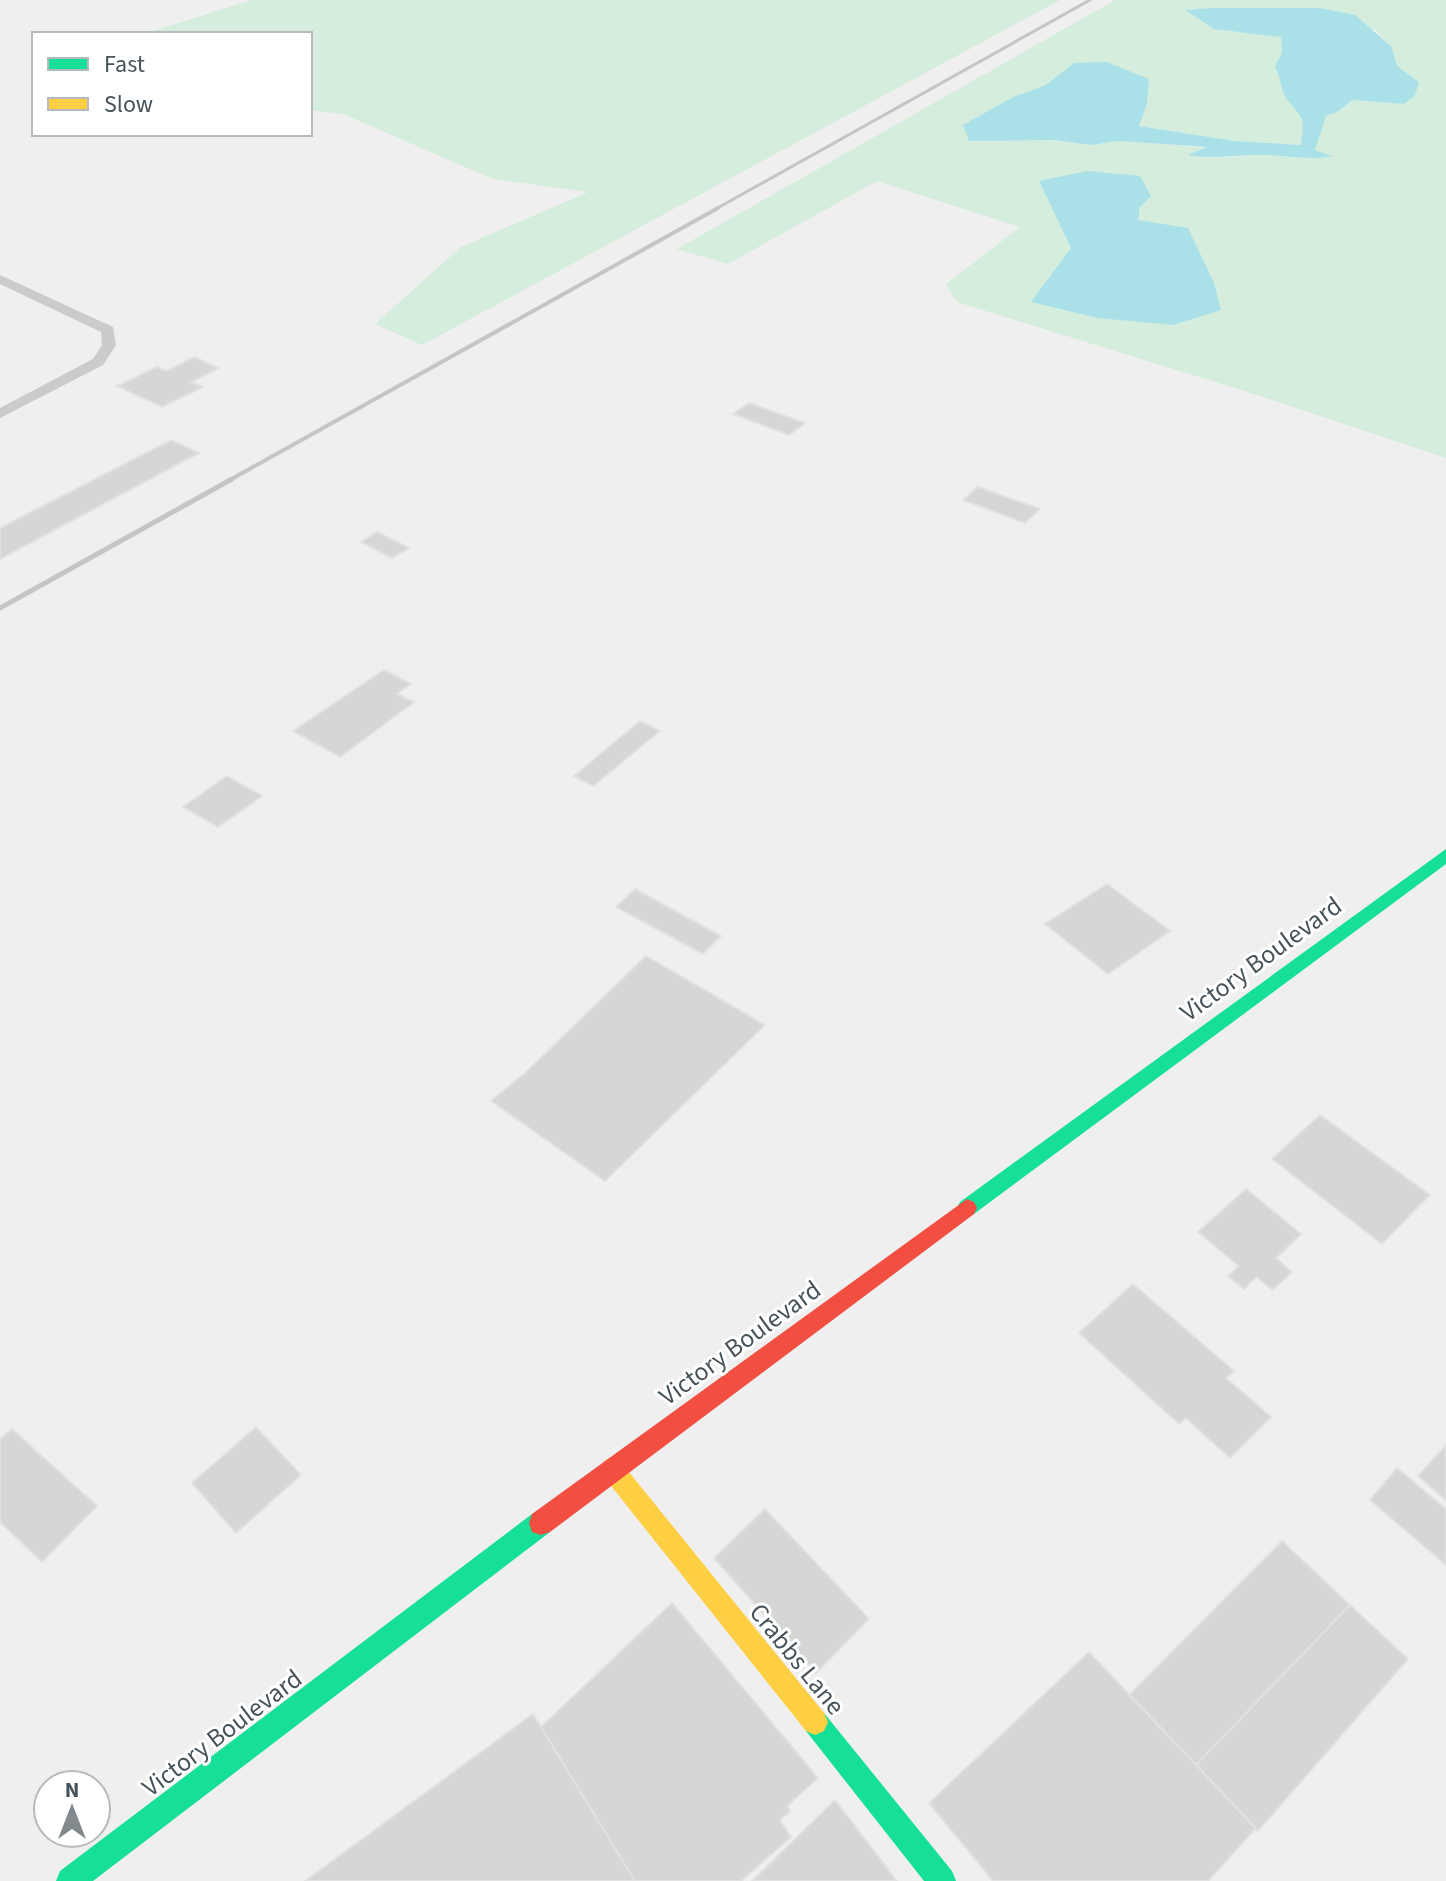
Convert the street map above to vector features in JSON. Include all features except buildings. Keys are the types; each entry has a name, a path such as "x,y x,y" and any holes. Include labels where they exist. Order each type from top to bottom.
{"street":[{"name":"Victory Boulevard","path":"70,1881 612,1469 1446,855"},
{"name":"Crabbs Lane","path":"612,1469 942,1881"}],"lane":[{"path":"0,279 108,330 109,345 98,362 78,375 0,414"}],"green space":[{"path":"252,0 1060,0 422,345 375,324 461,247 588,192 493,179 343,114 312,110 312,32 150,32"},
{"path":"1115,0 1446,0 1446,458 1254,394 957,302 946,284 1020,227 877,181 728,264 677,249","holes":["1257,9 1374,29 1391,46 1404,104 1352,100 1339,111 1326,116 1315,150 1330,155 1313,158 1260,155 1207,158 1190,155 1210,148 1119,141 1091,145 1055,140 969,141 964,125 1013,97 1046,85 1147,104 1139,126 1235,141 1302,145 1302,118 1284,95 1276,67 1282,52 1281,37 1186,10","1039,181 1140,207 1138,220 1032,302 1071,248"]}],"water":[{"path":"1320,8 1355,15 1391,46 1397,66 1419,82 1415,95 1404,104 1352,100 1339,111 1326,116 1315,150 1332,156 1323,157 1198,156 1188,155 1207,147 1119,141 1091,145 1055,140 969,141 963,125 1013,97 1046,85 1074,63 1107,62 1149,79 1147,104 1139,126 1235,141 1301,145 1301,118 1284,94 1275,67 1282,52 1281,37 1214,29 1185,10"},
{"path":"1087,171 1140,176 1151,196 1140,207 1138,220 1188,228 1214,283 1221,310 1173,325 1098,318 1031,302 1071,248 1039,181"}],"railway":[{"path":"714,210 1090,0"},
{"path":"228,481 718,208"},
{"path":"0,608 232,479"}],"traffic: fast":[{"path":"967,1208 1446,855"},
{"path":"70,1881 541,1523"},
{"path":"815,1722 942,1881"}],"traffic: slow":[{"path":"612,1469 815,1722"}],"traffic: jam":[{"path":"541,1523 967,1208"}]}
